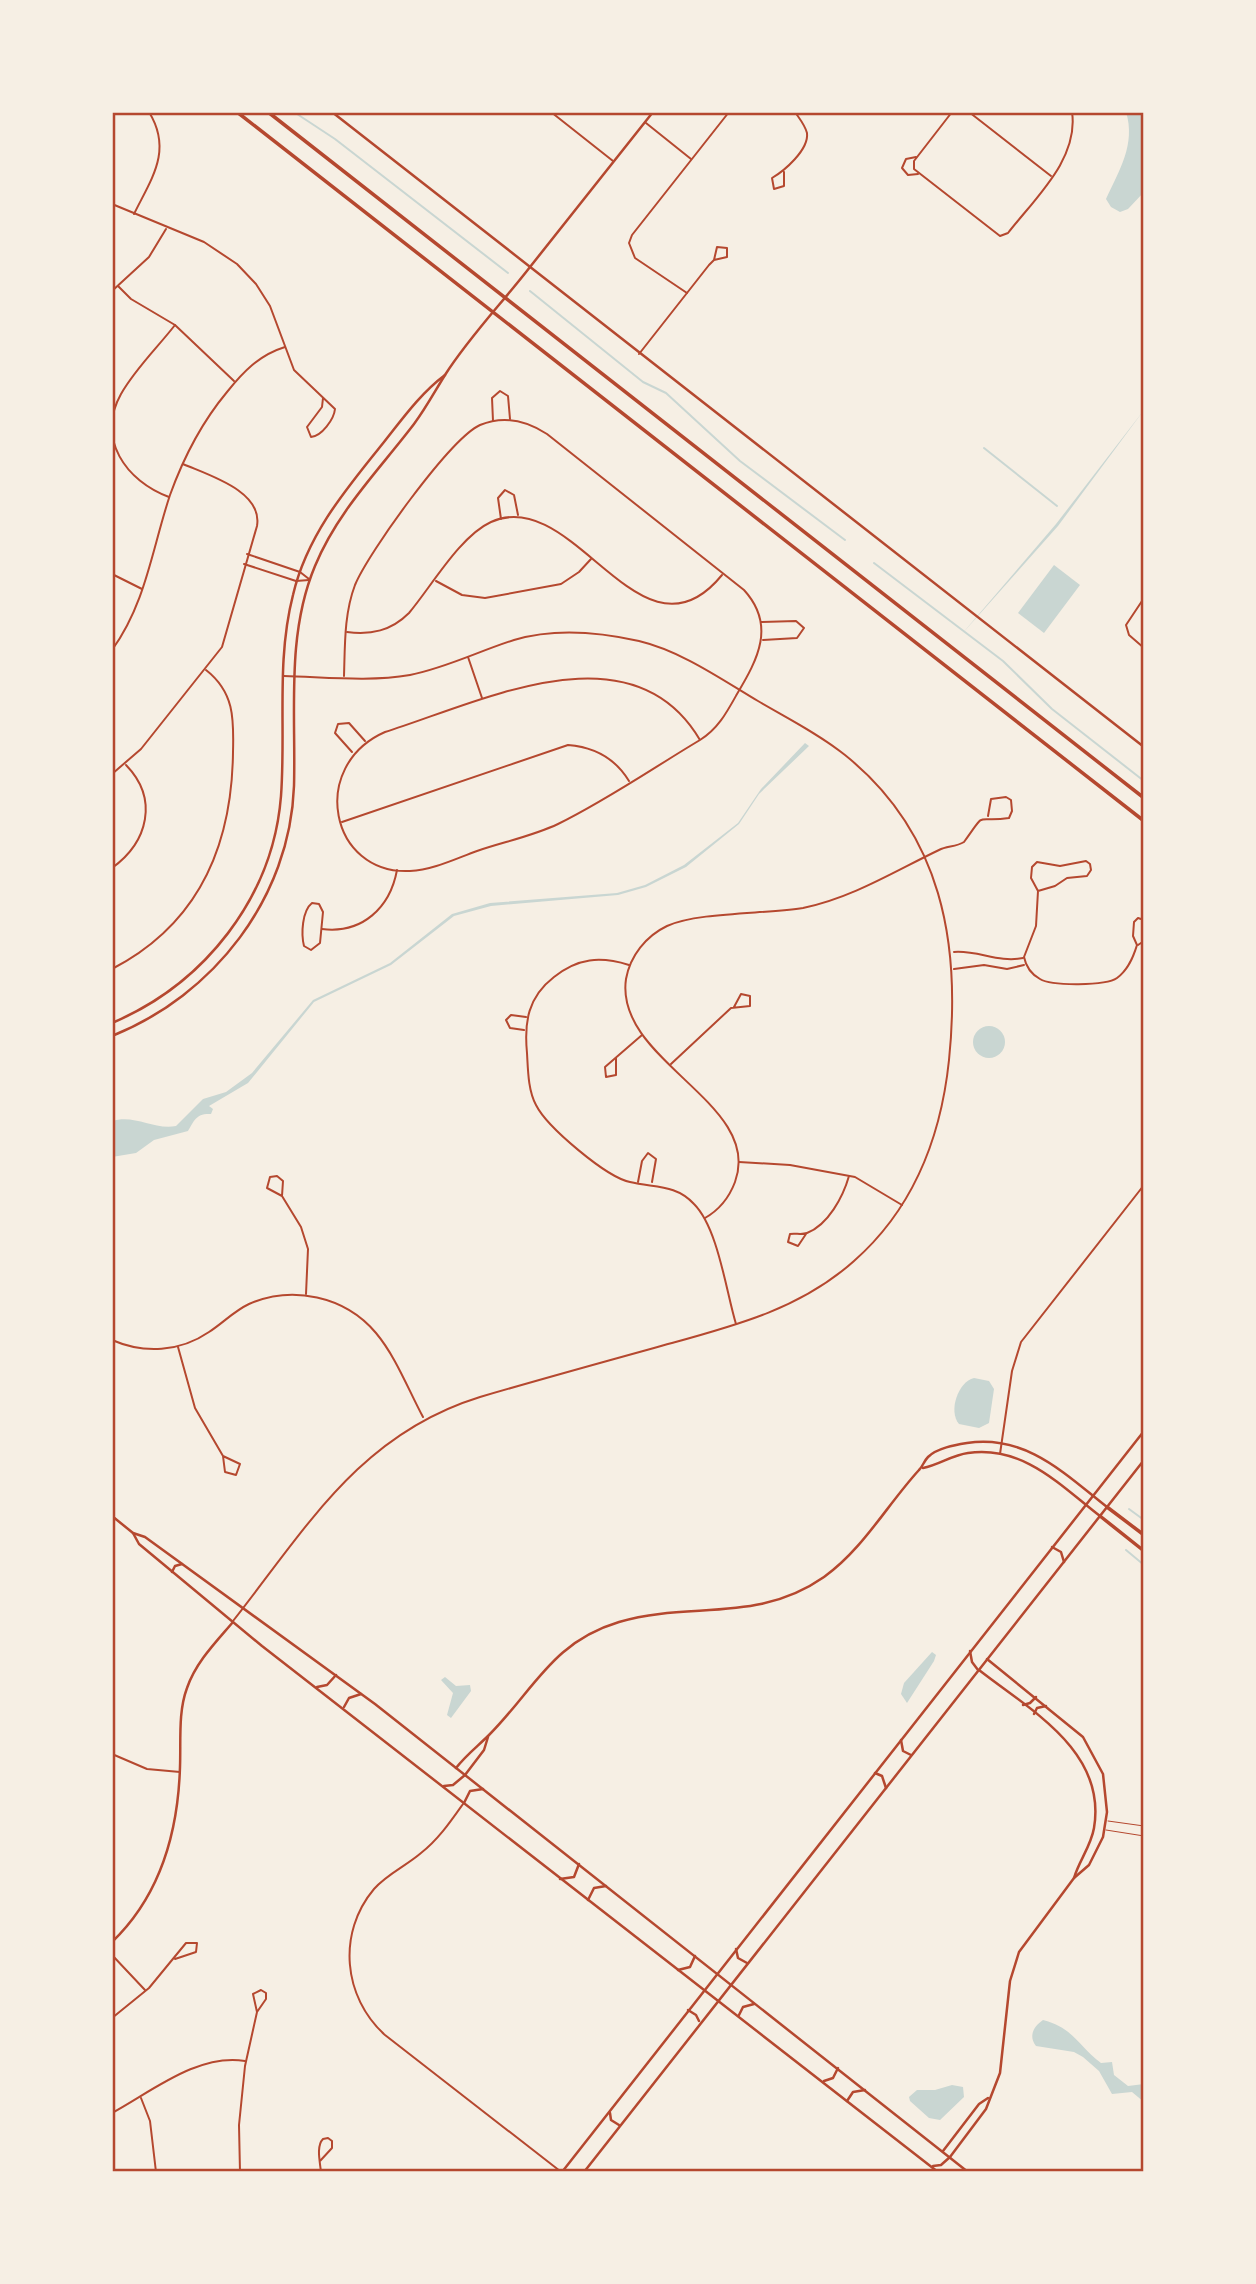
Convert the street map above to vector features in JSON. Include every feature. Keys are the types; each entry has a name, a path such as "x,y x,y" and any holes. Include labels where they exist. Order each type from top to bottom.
{"highway":[{"path":"237,112 1144,821"},
{"path":"268,112 1144,798"},
{"path":"1107,1507 1144,1535"},
{"path":"1100,1516 1144,1551"}],"main road":[{"path":"332,112 1144,747"},
{"path":"112,1023 154,1001 192,973 232,929 259,882 274,837 281,799 286,626 296,581 316,534 337,501 405,415 445,374 653,112"},
{"path":"112,1036 169,1007 203,980 238,942 261,904 279,863 290,821 294,789 295,676 300,618 310,579 338,520 415,422 445,374"},
{"path":"562,2172 1144,1431"},
{"path":"456,1768 475,1745 488,1737 545,1666 572,1644 594,1632 648,1616 752,1608 784,1598 819,1580 851,1553 927,1458 950,1447 974,1442 1002,1443 1039,1455 1107,1507"},
{"path":"950,1447 954,1457"},
{"path":"921,1468 970,1453 1000,1454 1039,1468 1100,1516"},
{"path":"584,2172 1144,1460"},
{"path":"112,1516 133,1533 139,1544 233,1622 937,2172"},
{"path":"133,1533 145,1536 361,1694 968,2172"},
{"path":"1052,1547 1061,1552 1064,1562"},
{"path":"172,1572 175,1566 182,1564"},
{"path":"112,1942 142,1906 161,1870 175,1825 182,1711 187,1689 198,1665 233,1622"},
{"path":"970,1651 973,1665 978,1670 1076,1751 1093,1789 1092,1835 1074,1878"},
{"path":"930,2166 941,2165 950,2157 986,2109 1002,2065 1009,1989 1016,1959 1028,1938 1074,1878 1089,1865 1106,1821 1106,1789 1096,1758 1078,1732 987,1659"},
{"path":"314,1686 324,1686 336,1675"},
{"path":"344,1710 349,1698 361,1694"},
{"path":"1023,1705 1036,1697"},
{"path":"1034,1714 1037,1708 1046,1706"},
{"path":"440,1785 453,1785 465,1775 484,1750 488,1737"},
{"path":"901,1740 903,1751 911,1755"},
{"path":"875,1773 884,1779 886,1788"},
{"path":"464,1803 470,1791 483,1790"},
{"path":"560,1879 574,1877 579,1864"},
{"path":"588,1900 594,1888 606,1886"},
{"path":"736,1948 738,1958 747,1963"},
{"path":"678,1970 690,1967 695,1955"},
{"path":"738,2017 745,2006 757,2005"},
{"path":"688,2010 696,2015 699,2024"},
{"path":"821,2080 833,2078 838,2068"},
{"path":"847,2101 853,2092 865,2090"},
{"path":"943,2151 979,2104 989,2098"},
{"path":"611,2110 611,2120 621,2125"}],"street":[{"path":"134,215 160,159 159,134 149,112"},
{"path":"551,112 614,162"},
{"path":"687,293 635,258 629,243 632,235 729,112"},
{"path":"784,172 783,186 776,190 771,185 771,180 784,172 807,137 795,112"},
{"path":"952,112 913,166 918,174 995,234 1002,236 1052,176 1071,142 1072,112"},
{"path":"969,112 1052,176"},
{"path":"645,122 691,159"},
{"path":"917,157 906,159 902,168 908,175 918,174"},
{"path":"112,204 215,248 243,270 270,306 294,370 334,407 335,414 319,434 311,437 307,427 322,407 323,398"},
{"path":"112,291 153,252 166,228"},
{"path":"639,354 714,260 717,247 727,248 726,258 714,260"},
{"path":"118,286 131,299 175,325 235,382"},
{"path":"170,497 144,486 125,467 114,443 113,421 124,390 175,325"},
{"path":"112,650 130,622 144,590 170,497 183,464 210,415 235,382 255,362 285,347"},
{"path":"494,421 492,400 500,391 508,396 510,420"},
{"path":"344,677 346,632 354,588 379,543 462,437 494,421 510,420 528,424 547,434 749,595 761,622 762,640 758,657 716,728 700,740 557,825 433,866 397,870 365,856 349,840 341,822 338,787 345,766 366,742 385,732 548,680 581,678 612,682 644,691 672,704 686,717 700,740"},
{"path":"112,774 125,764 205,669 225,639 258,521 254,505 230,486 183,464"},
{"path":"501,519 498,498 505,490 514,495 518,516"},
{"path":"346,632 369,633 396,625 477,532 501,519 518,516 549,526 635,592 667,603 683,602 702,594 724,573"},
{"path":"247,554 300,572 310,579"},
{"path":"436,580 462,595 485,598 561,583 579,572 591,558"},
{"path":"244,564 296,581 310,579"},
{"path":"112,574 144,590"},
{"path":"1144,598 1128,618 1126,630 1144,648"},
{"path":"761,622 796,621 804,628 797,638 762,640"},
{"path":"233,1622 345,1480 390,1440 424,1419 480,1397 736,1325 778,1310 831,1280 871,1245 902,1205 925,1161 941,1116 951,1041 952,952 943,908 924,858 898,812 855,763 828,743 687,660 642,642 555,632 518,639 411,675 283,676"},
{"path":"468,656 483,699"},
{"path":"112,969 159,938 180,916 202,886 222,840 232,792 233,712 224,688 205,669"},
{"path":"354,753 335,733 338,724 349,723 366,742"},
{"path":"341,822 568,745 601,753 620,768 629,782"},
{"path":"112,868 136,845 146,818 142,787 125,764"},
{"path":"705,1218 728,1196 736,1178 736,1144 725,1124 642,1034 631,1017 627,1001 630,965 645,941 670,925 815,905 850,894 964,842 976,822 988,816 1009,818 1012,811 1011,800 1006,797 991,799 988,816"},
{"path":"1038,891 1070,877 1087,876 1091,870 1090,864 1086,861 1065,866 1035,863 1031,878 1038,891 1036,926 1024,959 1035,976 1046,982 1105,983 1121,975 1131,961 1137,945 1144,941"},
{"path":"321,929 339,930 367,920 388,899 397,870"},
{"path":"312,903 319,904 323,909 321,929 317,948 306,948 303,939 306,910 312,903"},
{"path":"1137,945 1133,922 1138,918 1144,920"},
{"path":"952,952 970,951 1006,961 1024,959"},
{"path":"630,965 598,958 571,965 542,987 527,1017 531,1092 541,1113 608,1171 638,1183 652,1184 681,1193 696,1206 705,1218 736,1325"},
{"path":"953,969 984,965 1006,970 1026,965"},
{"path":"670,1065 734,1007 741,994 751,998 748,1007 734,1007"},
{"path":"526,1030 512,1029 506,1023 511,1015 527,1017"},
{"path":"616,1058 616,1075 606,1077 604,1069 642,1034"},
{"path":"638,1183 643,1157 650,1153 656,1159 652,1184"},
{"path":"738,1162 790,1165 849,1175 870,1184 902,1205"},
{"path":"806,1234 792,1233 788,1238 789,1244 798,1246 806,1234 835,1207 849,1175"},
{"path":"282,1196 267,1188 270,1177 281,1178 282,1196 301,1227 307,1244 306,1295"},
{"path":"1000,1454 1014,1364 1021,1342 1144,1185"},
{"path":"1138,1193 1144,1197"},
{"path":"112,1340 149,1349 177,1346 197,1339 255,1302 280,1295 306,1295 341,1305 372,1328 388,1350 424,1419"},
{"path":"177,1346 195,1408 223,1456 225,1472 236,1475 240,1464 223,1456"},
{"path":"112,1754 147,1769 180,1772"},
{"path":"464,1803 426,1849 389,1875 364,1903 351,1939 349,1960 353,1986 367,2014 385,2035 562,2172"},
{"path":"112,2018 145,1991 188,1941 197,1943 197,1952 175,1959"},
{"path":"112,1955 145,1991"},
{"path":"240,2172 239,2125 246,2061 257,2012 266,1999 266,1993 261,1990 253,1994 257,2012"},
{"path":"112,2113 208,2062 225,2059 246,2061"},
{"path":"141,2098 150,2121 156,2172"},
{"path":"320,2161 332,2148 332,2141 328,2138 319,2142 320,2161 321,2172"}],"lane":[{"path":"1106,1821 1144,1826"},
{"path":"1104,1830 1144,1836"}],"shaded area":[{"path":"1126,112 1144,112 1144,192 1128,209 1120,212 1111,207 1106,199 1125,157 1129,135"},
{"path":"1144,410 1058,526 961,635 1056,524"},
{"path":"1054,565 1080,585 1044,633 1018,613"},
{"path":"805,743 809,746 759,794 739,824 686,867 646,887 618,895 491,906 454,916 391,965 314,1002 248,1083 209,1106 213,1109 211,1114 199,1116 188,1131 154,1140 136,1153 112,1157 112,1121 128,1119 160,1126 176,1126 203,1099 226,1092 252,1073 313,1000 390,963 452,914 490,903 617,893 645,885 684,865 738,823 761,789"},
{"path":"989,1026 1000,1031 1005,1042 1000,1053 989,1058 978,1053 973,1042 978,1031"},
{"path":"974,1378 989,1381 994,1389 989,1423 979,1428 959,1424 954,1412 959,1391"},
{"path":"932,1652 936,1655 934,1661 907,1703 901,1694 904,1683"},
{"path":"445,1677 456,1686 470,1685 471,1691 451,1718 447,1715 453,1693 441,1680"},
{"path":"1043,2020 1069,2033 1101,2063 1112,2062 1114,2075 1128,2086 1144,2084 1144,2102 1132,2092 1112,2094 1099,2071 1074,2052 1036,2046 1032,2039 1033,2031"},
{"path":"952,2085 963,2087 964,2097 940,2120 929,2118 910,2101 909,2097 917,2090 935,2090"}],"waterway":[{"path":"294,112 335,139 508,273"},
{"path":"530,291 643,382 666,393 740,461 845,540"},
{"path":"984,448 1057,506"},
{"path":"874,563 1003,661 1052,709 1144,781"},
{"path":"1129,1509 1144,1520"},
{"path":"1126,1550 1144,1565"}]}
